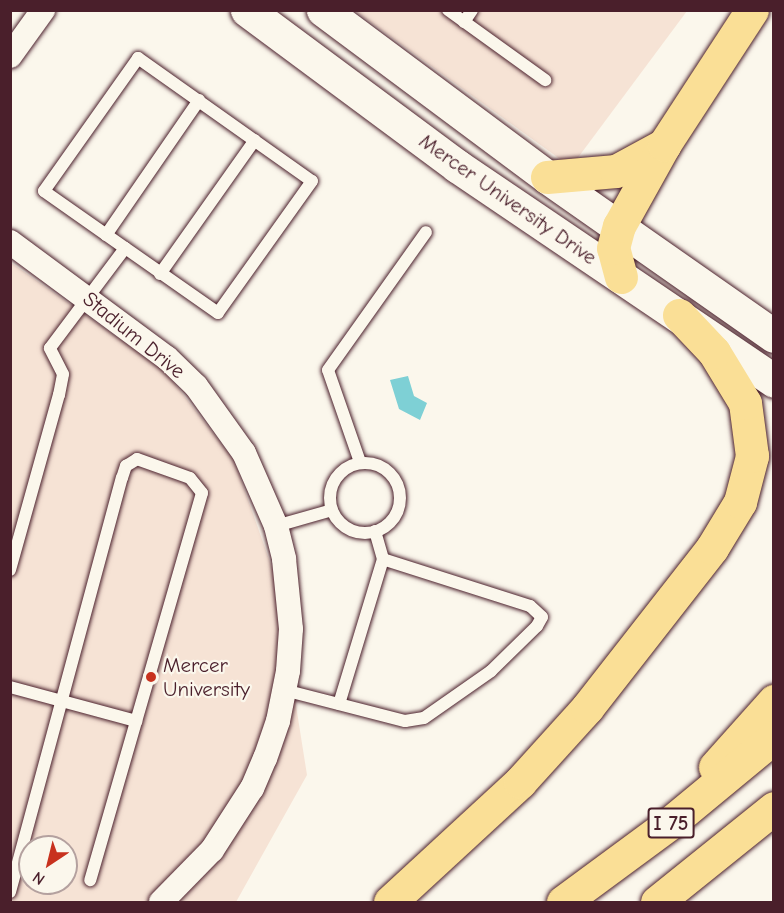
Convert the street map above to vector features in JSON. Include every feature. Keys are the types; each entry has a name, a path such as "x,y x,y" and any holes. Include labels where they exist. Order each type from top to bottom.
{"highway":[{"path":"621,277 613,248 620,226 664,145 752,10"},
{"path":"547,177 616,171 664,145"},
{"path":"390,903 520,782 587,708 712,548 740,502 752,456 745,403 714,352 680,315"},
{"path":"670,824 774,701"},
{"name":"I 75","path":"563,903 670,824 774,737"},
{"name":"I 75","path":"657,903 774,808"}],"street":[{"path":"10,56 43,10"},
{"name":"Mercer University Drive","path":"247,10 457,166 680,315 774,381"},
{"name":"Mercer University Drive","path":"323,10 547,177 774,336"},
{"name":"Stadium Drive","path":"10,242 167,358 214,408 244,453 276,526 284,559 290,619 284,690 265,758 233,820 194,872 161,903"}],"lane":[{"path":"448,10 545,80"},
{"path":"464,22 472,10"},
{"path":"138,58 199,100 312,181 218,314 44,191 138,58"},
{"path":"106,235 199,100"},
{"path":"160,273 255,140"},
{"path":"360,462 328,370 426,232"},
{"path":"10,570 63,374 50,348 125,248"},
{"path":"10,892 122,478 126,466 136,459 190,478 202,493 90,880"},
{"path":"360,462 386,469 399,487 398,511 392,521 375,531 347,528 332,510 330,488 336,477 348,466 360,462"},
{"path":"276,526 332,510"},
{"path":"339,704 383,559 375,531"},
{"path":"284,690 405,721 424,718 491,671 542,617 530,606 383,559"},
{"path":"10,687 136,721"}],"shaded area":[{"path":"355,11 687,11 571,167"},
{"name":"Mercer University","path":"10,262 164,370 234,460 276,579 307,775 236,902 11,902"}],"water":[{"path":"408,376 414,396 427,403 420,420 399,409 390,380"}],"place":[{"name":"Mercer University","path":"151,677"}]}
